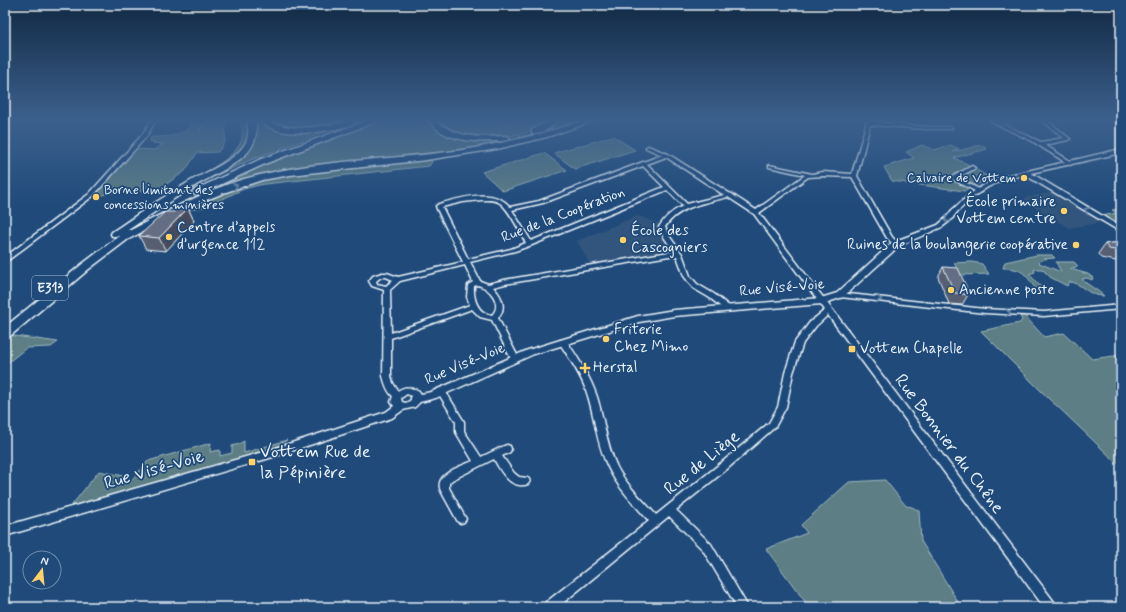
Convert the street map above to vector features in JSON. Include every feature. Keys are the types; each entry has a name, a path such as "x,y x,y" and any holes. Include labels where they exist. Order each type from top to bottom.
{"highway":[{"path":"95,251 141,217 188,186 236,158 244,150"},
{"name":"E313","path":"5,325 95,251 166,206 235,169 284,150"},
{"name":"E313","path":"5,334 85,267 124,238 186,198 264,161 295,150"},
{"path":"124,238 197,200 265,177 316,168 401,160 478,150"}],"street":[{"path":"5,260 91,195 132,150"},
{"name":"Rue Bonnier du Chêne","path":"654,150 666,155 756,213 1051,607"},
{"path":"861,150 854,176 890,238 896,244"},
{"path":"1049,150 1070,163"},
{"name":"Rue Visé-Voie","path":"5,531 273,453 389,415 401,406 411,405 417,399 441,391 515,359 563,342 638,319 674,313 822,300 840,295 896,244 945,222 965,200 1003,178 1121,151"},
{"path":"508,209 538,203 666,155"},
{"path":"643,164 687,206"},
{"path":"771,166 810,175 836,174 854,176"},
{"path":"972,168 953,178 979,191"},
{"path":"1026,173 1121,230"},
{"path":"756,213 810,175"},
{"name":"Rue de la Coopération","path":"398,279 510,251 668,188"},
{"path":"727,308 712,296 695,286 687,276 679,254 666,237 662,227 666,219 687,206 730,195"},
{"path":"477,283 439,206 450,203 490,198 502,201 530,244"},
{"path":"490,286 512,280 669,254 679,254"},
{"path":"387,289 372,284 372,281 381,274 398,279"},
{"path":"398,279 387,289 387,376 389,384 397,396 396,402 401,406"},
{"path":"494,318 499,313 499,303 490,286 477,283 471,286 470,289 474,306 484,315 494,318 515,359"},
{"path":"840,295 985,312 1044,314 1121,307"},
{"path":"387,338 474,306"},
{"name":"Rue de Liège","path":"549,607 772,425 782,408 789,373 799,342 813,324 829,310"},
{"path":"563,342 578,364 589,386 602,439 616,473 632,495 655,521"},
{"name":"Rue Visé-Voie","path":"397,396 404,391 411,391 416,394 417,399"},
{"path":"441,391 460,422 460,432 479,462"},
{"path":"461,519 443,485 449,477 508,449"},
{"path":"496,454 512,478 518,481 525,481"},
{"path":"669,510 707,547 743,607"}],"shaded area":[{"name":"École primaire Vottem centre","path":"1053,192 1104,222 1069,228 1027,203 1024,198"},
{"name":"École des Cascogniers","path":"637,216 659,223 659,233 671,247 668,251 590,265 577,241"}],"green space":[{"path":"135,150 220,150 218,152 197,153 185,171 158,190 108,193 101,196 99,189"},
{"path":"236,150 240,150 228,161 207,174 178,188 216,166"},
{"path":"246,150 278,150 253,159 195,185"},
{"path":"303,150 468,150 441,154 286,171 180,206 254,170"},
{"path":"566,150 635,150 575,169 554,153"},
{"path":"912,150 958,150 953,152 963,150 985,150 954,158 974,167 973,168 990,178 975,185 958,178 953,178 970,188 964,191 892,181 884,167 914,158 906,152"},
{"path":"544,153 567,170 503,191 482,172"},
{"path":"430,160 432,162 429,166 260,185 244,189 202,208 188,209 202,201 227,191 277,178 302,173 353,167"},
{"path":"1121,209 1121,224 1117,225 1102,216 1117,213 1112,210"},
{"path":"1037,255 1052,255 1055,258 1043,259 1039,263 1061,272 1056,262 1074,262 1078,266 1070,269 1088,274 1093,278 1092,280 1087,278 1082,279 1104,296 1088,292 1077,284 1069,282 1067,286 1050,277 1042,269 1034,269 1035,272 1029,274 1042,288 1038,292 1021,271 1003,268 1005,262"},
{"path":"972,262 982,264 989,274 961,275 954,263"},
{"path":"1020,316 1025,316 1044,337 1064,333 1092,359 1121,355 1121,467 1053,403 981,331 1020,323 1022,320"},
{"path":"8,335 58,342 51,347 26,348 5,365 5,338"},
{"path":"287,440 274,448 71,506 99,471 124,476 119,482 128,484 148,461 211,443 210,452 220,450 220,456 232,453 232,446 244,441 244,453"},
{"path":"885,480 906,506 912,507 919,511 921,541 961,607 809,607 766,549 807,533 801,525 849,482"}],"building":[{"path":"178,207 188,208 159,238 139,236 165,212 174,212"},
{"path":"1121,242 1121,251 1109,249 1105,244"},
{"path":"943,267 958,268 969,293 967,293 968,295 955,293"}],"place":[{"name":"Calvaire de Vottem","path":"1024,178"},
{"name":"Borne limitant des concessions minières","path":"96,197"},
{"name":"École primaire Vottem centre","path":"1064,211"},
{"name":"Centre d’appels d’urgence 112","path":"169,237"},
{"name":"École des Cascogniers","path":"623,240"},
{"name":"Ruines de la boulangerie coopérative","path":"1076,245"},
{"name":"Ancienne poste","path":"951,290"},
{"name":"Friterie Chez Mimo","path":"606,339"},
{"name":"Vottem Chapelle","path":"852,349"},
{"name":"Herstal","path":"585,368"},
{"name":"Vottem Rue de la Pépinière","path":"252,462"}]}
